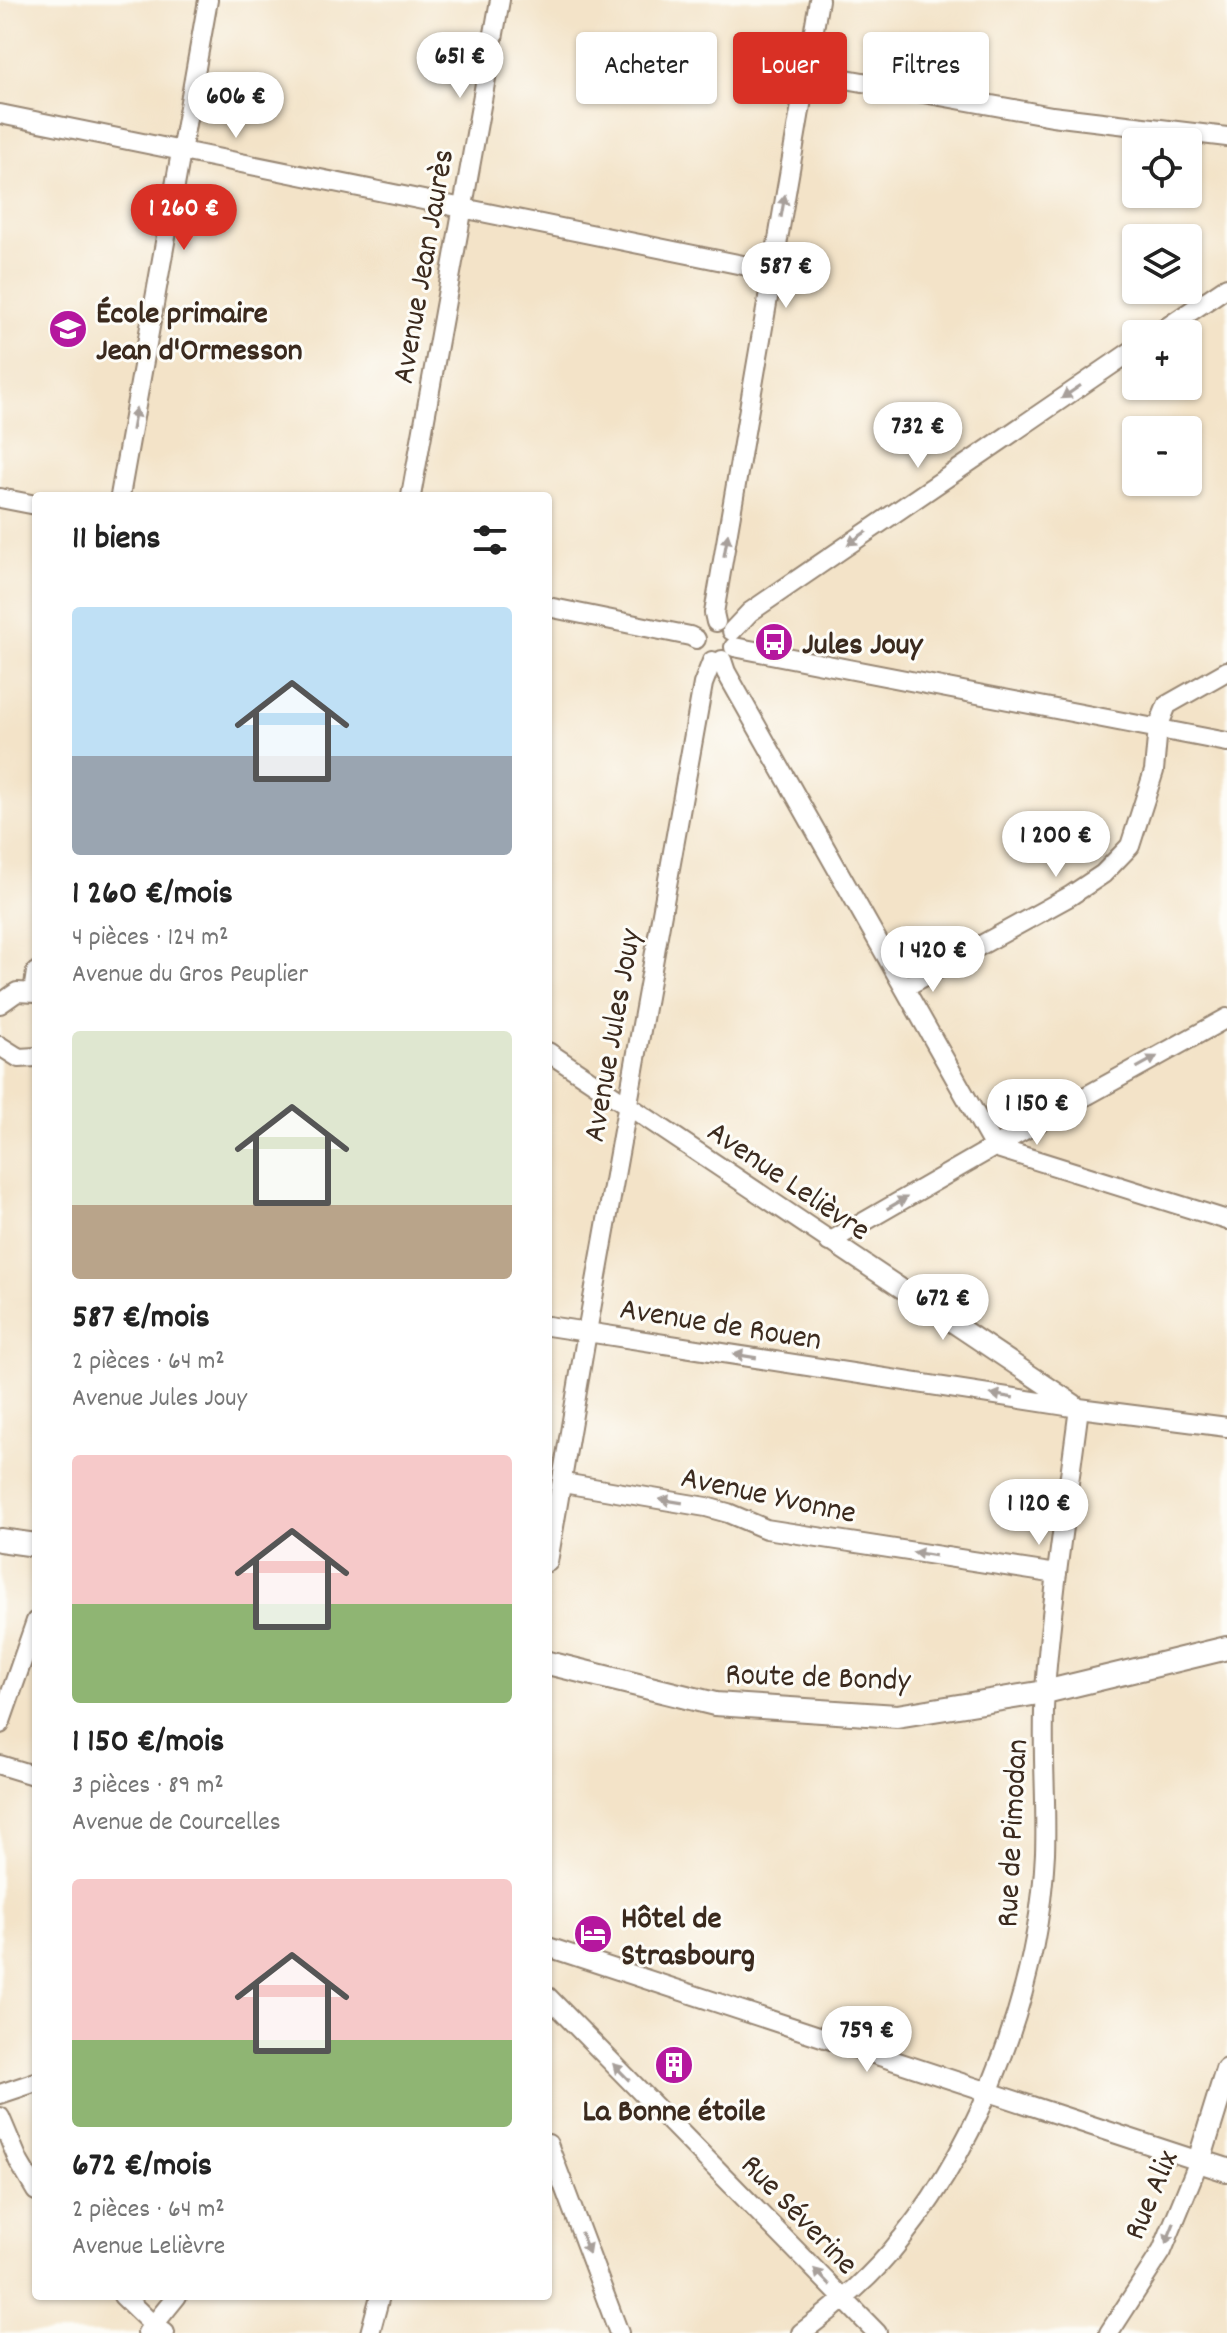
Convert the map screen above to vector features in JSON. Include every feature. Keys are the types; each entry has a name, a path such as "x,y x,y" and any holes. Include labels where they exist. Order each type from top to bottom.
{"street":[{"path":"121,492 208,0"},
{"name":"Avenue Jean Jaurès","path":"412,492 500,0"},
{"name":"Avenue Jules Jouy","path":"814,32 819,0"},
{"path":"847,79 1052,116 1227,137"},
{"name":"Avenue Jules Jouy","path":"552,1541 703,684 723,644 714,613 801,104"},
{"path":"0,114 772,271"},
{"path":"1182,320 1222,297"},
{"path":"1122,358 750,612 723,644 701,656 696,639 701,628 723,644 1227,742"},
{"path":"0,498 32,504"},
{"path":"552,608 696,639"},
{"path":"723,644 726,672 994,1147 1227,1220"},
{"path":"905,987 1070,896 1103,874 1130,846 1154,771 1158,727 1167,705 1227,671"},
{"path":"4,994 32,992"},
{"path":"829,1242 1227,1018"},
{"path":"0,1046 19,1058 32,1057"},
{"name":"Avenue Lelièvre","path":"552,1055 1079,1408"},
{"name":"Avenue de Rouen","path":"552,1327 1079,1408 1227,1427"},
{"name":"Rue de Pimodan","path":"801,2333 844,2300 902,2239 956,2160 989,2092 1032,1962 1045,1855 1045,1692 1079,1408"},
{"name":"Avenue Yvonne","path":"563,1483 706,1507 766,1529 1057,1574"},
{"path":"0,1540 32,1544"},
{"path":"0,1724 32,1632"},
{"name":"Route de Bondy","path":"552,1664 715,1704 897,1716 1045,1692 1227,1648"},
{"path":"0,1765 32,1775"},
{"path":"552,1948 1227,2170"},
{"name":"Rue Séverine","path":"552,2001 877,2333"},
{"name":"Rue Alix","path":"1109,2333 1162,2251 1199,2161 1227,2070"},
{"path":"0,2094 32,2083"},
{"path":"0,2117 32,2184"},
{"path":"552,2155 619,2333"},
{"path":"127,2300 155,2330 174,2300"},
{"path":"370,2333 379,2300"}],"place":[{"name":"École primaire Jean d'Ormesson","path":"68,329"},
{"name":"Jules Jouy","path":"774,642"},
{"name":"Hôtel de Strasbourg","path":"593,1934"},
{"name":"La Bonne étoile","path":"674,2065"}]}
